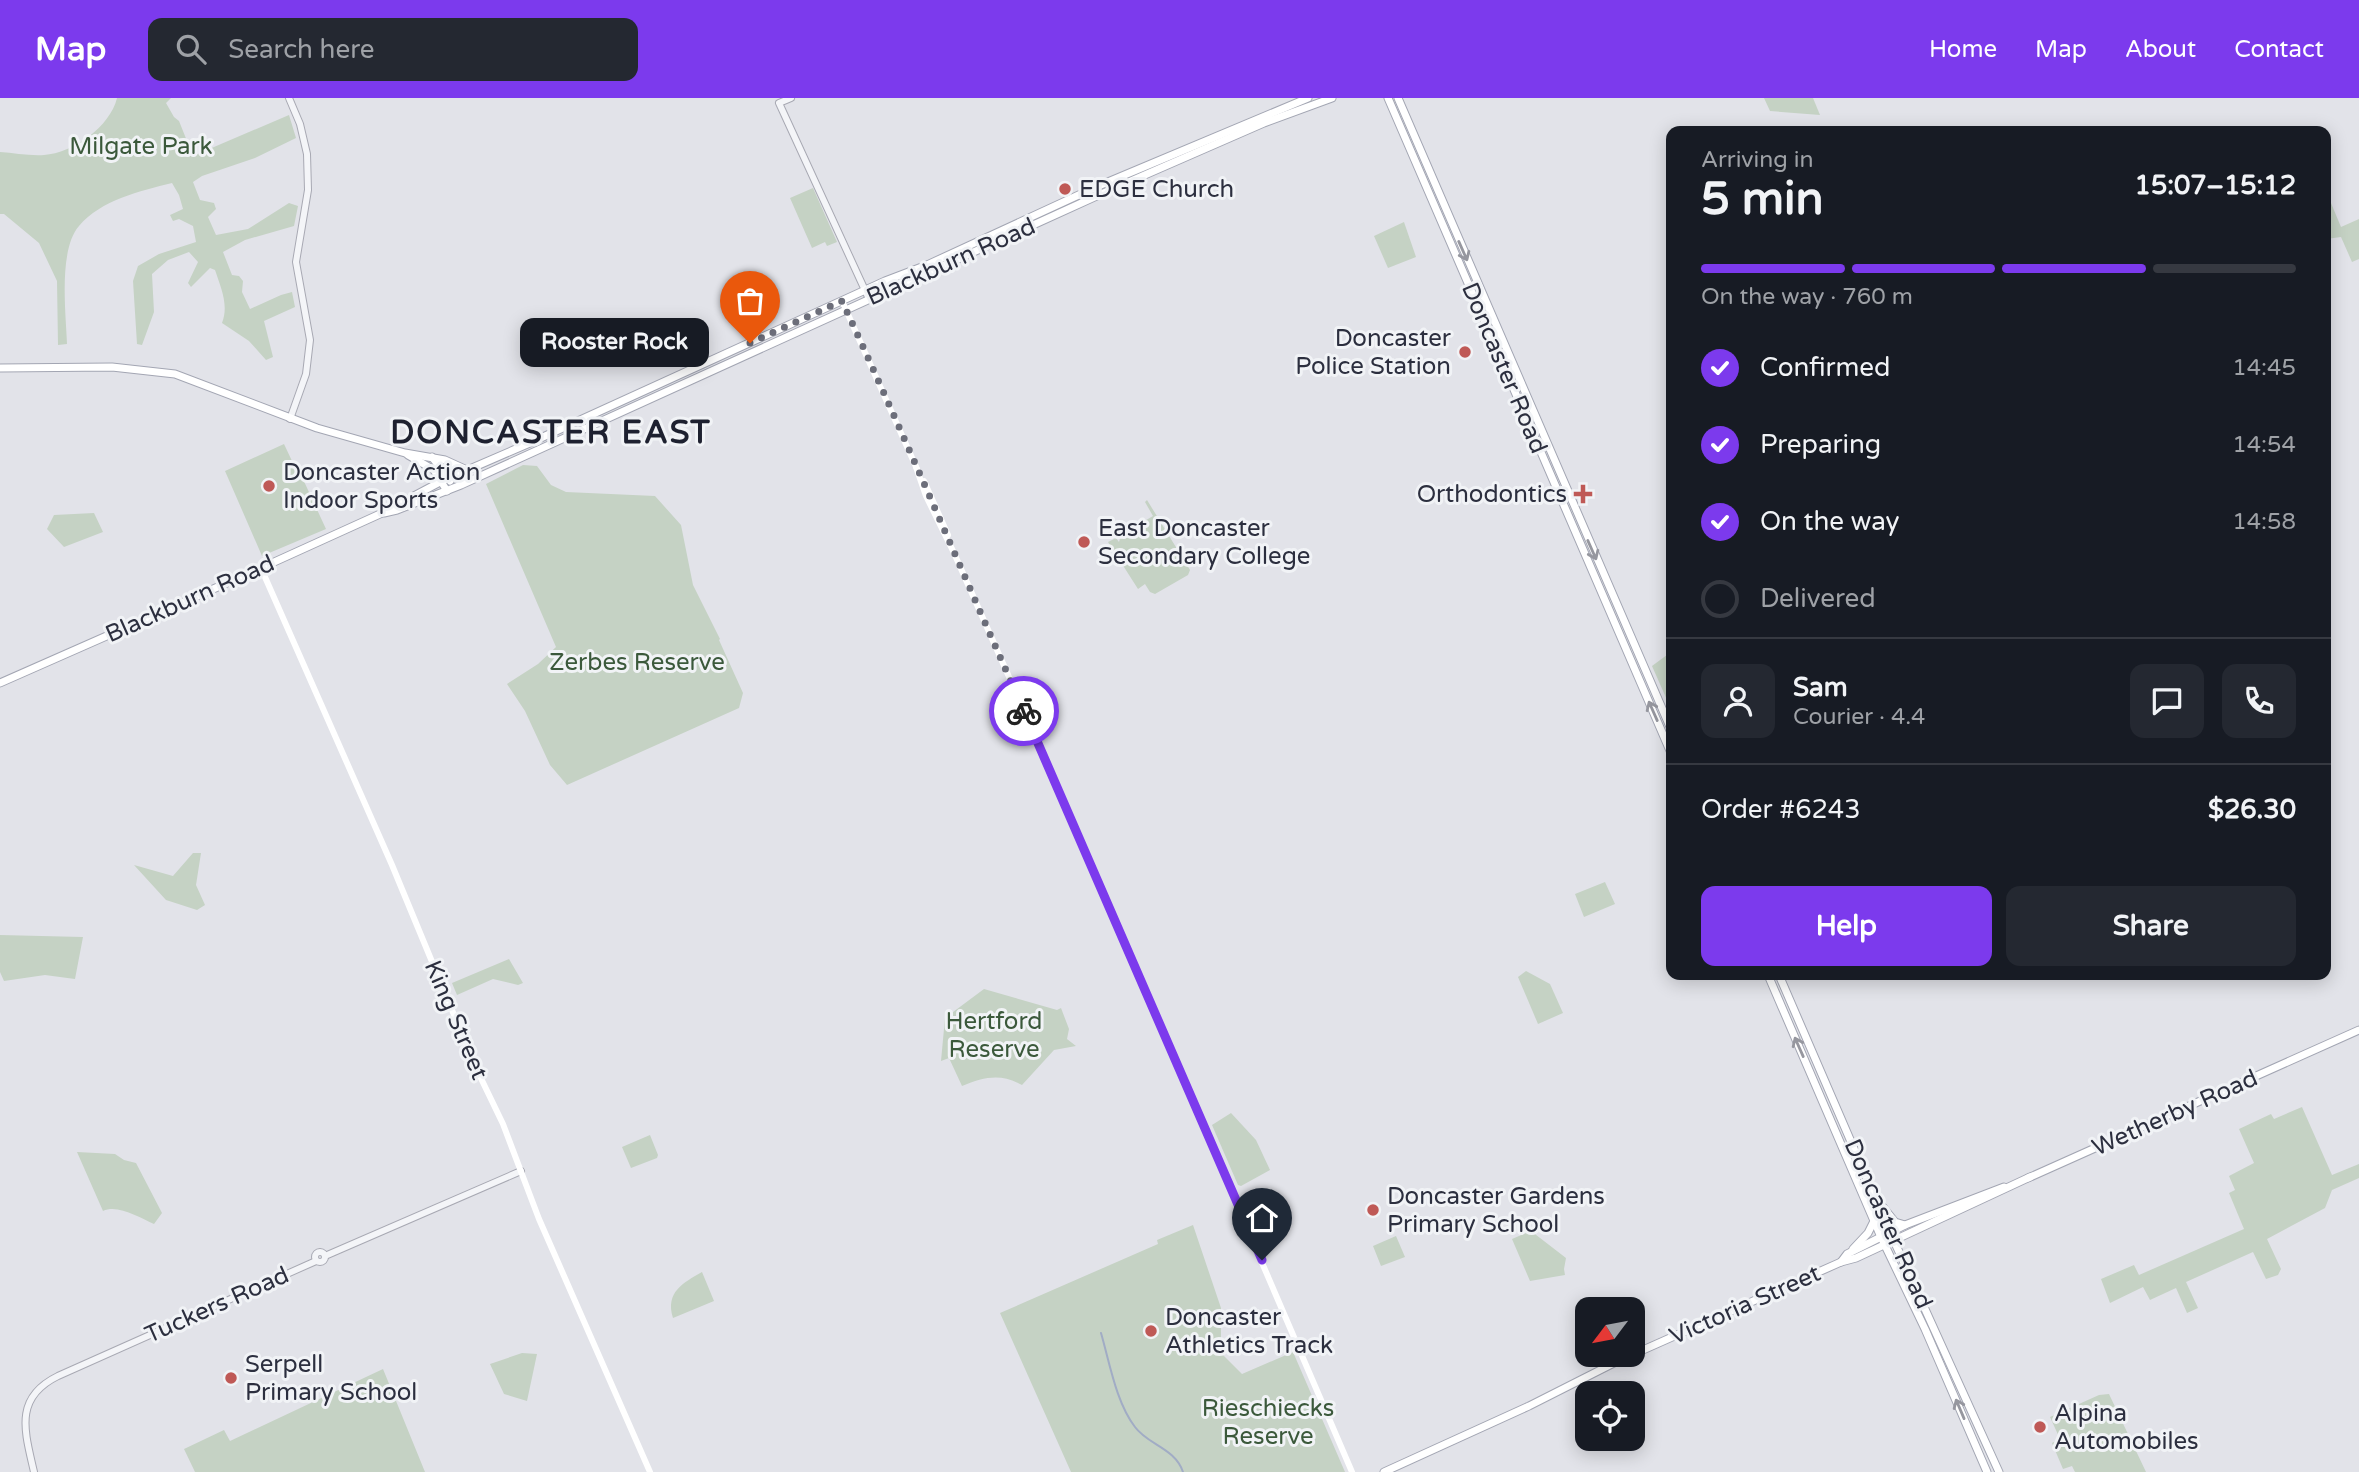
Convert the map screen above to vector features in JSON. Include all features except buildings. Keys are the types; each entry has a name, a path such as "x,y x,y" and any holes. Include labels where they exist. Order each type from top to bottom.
{"main road":[{"name":"Blackburn Road","path":"380,514 453,488 865,290 928,265 1096,187 1308,98"},
{"name":"Blackburn Road","path":"0,683 380,514 445,479 846,310 1186,157 1332,98"},
{"name":"Doncaster Road","path":"1386,98 1666,742"},
{"name":"Doncaster Road","path":"1398,98 1666,717"},
{"path":"842,301 941,518 1352,1472"},
{"path":"1484,324 1494,318"},
{"path":"0,368 112,367 175,374 214,387 289,419 405,453 445,460 467,470"},
{"path":"405,453 429,466 453,488"},
{"path":"432,457 445,479"},
{"name":"King Street","path":"261,568 381,840 567,1283 650,1472"},
{"path":"1634,669 1642,662"},
{"name":"Doncaster Road","path":"1770,980 1883,1241 1999,1472"},
{"name":"Doncaster Road","path":"1781,980 1892,1236 1987,1472"},
{"name":"Wetherby Road","path":"1892,1236 1905,1225 2030,1177 2359,1033"},
{"path":"1820,1071 1824,1090 1835,1115 1831,1120"},
{"path":"1855,1149 1850,1152 1860,1178 1860,1188"},
{"name":"Wetherby Road","path":"1883,1241 1996,1195 2030,1177"},
{"path":"1875,1196 1890,1218 1905,1225"},
{"path":"1847,1254 1868,1233 1874,1221"},
{"name":"Victoria Street","path":"1841,1262 1847,1254 1883,1241"},
{"name":"Victoria Street","path":"1384,1472 1529,1406 1616,1362 1841,1262 1856,1258 1883,1241"}],"street":[{"path":"289,98 300,124 307,154 308,190 296,262 310,340 306,374 289,419"},
{"path":"785,100 787,118 869,299"},
{"name":"Tuckers Road","path":"34,1472 24,1419 34,1394 48,1381 316,1261 315,1256 318,1253 325,1256 521,1171"}],"green space":[{"name":"Milgate Park","path":"117,98 171,98 166,103 179,121 193,156 289,115 296,138 255,158 202,176 193,182 200,200 214,203 216,209 208,217 216,235 248,229 289,203 298,206 294,226 245,240 223,252 232,275 239,276 243,281 242,292 250,309 292,292 295,307 264,321 273,357 266,360 249,341 222,323 224,303 215,270 210,268 191,287 188,283 198,262 189,252 168,260 152,274 154,312 142,345 137,344 133,281 138,266 159,254 196,242 193,226 179,219 173,221 170,215 183,209 172,183 134,193 110,203 98,209 79,226 72,237 66,266 67,344 58,345 57,281 39,243 4,214 0,214 0,152 44,155 78,144 107,119"},
{"path":"1764,98 1813,98 1820,115 1770,111"},
{"path":"813,188 837,242 827,246 825,242 812,248 790,198"},
{"path":"2331,203 2341,227 2359,219 2359,259 2352,262 2341,237 2331,238"},
{"path":"1404,222 1416,257 1388,268 1374,236"},
{"path":"284,444 326,529 262,556 225,471"},
{"name":"Zerbes Reserve","path":"523,465 537,466 551,485 566,492 655,496 681,525 693,585 743,693 739,708 567,785 550,765 525,711 507,684 538,664 556,647 486,484"},
{"path":"1147,500 1190,570 1188,575 1155,594 1150,592 1145,584 1138,589 1108,542 1116,538 1119,542 1121,535 1153,516 1145,502"},
{"path":"94,513 103,532 64,547 47,529 54,515"},
{"path":"1666,656 1666,698 1652,666"},
{"path":"193,853 201,853 196,885 205,905 197,910 166,900 134,865 173,876"},
{"path":"1605,882 1615,904 1584,917 1575,894"},
{"path":"0,935 83,937 75,979 45,975 4,981 0,972"},
{"path":"509,959 523,983 518,985 493,979 457,995 452,983"},
{"path":"1526,971 1550,984 1563,1013 1538,1024 1518,977"},
{"name":"Hertford Reserve","path":"984,989 1057,1010 1061,1008 1069,1029 1067,1039 1076,1046 1054,1050 1022,1085 1007,1079 992,1078 962,1086 949,1058 941,1061 945,1018"},
{"path":"2302,1107 2332,1175 2359,1164 2359,1178 2332,1190 2325,1208 2267,1239 2281,1269 2278,1275 2266,1279 2253,1252 2186,1282 2198,1308 2187,1313 2176,1288 2150,1300 2143,1287 2110,1303 2101,1279 2134,1265 2139,1275 2244,1229 2229,1193 2235,1190 2229,1176 2254,1163 2239,1129 2271,1114 2274,1119"},
{"path":"1231,1113 1256,1140 1270,1170 1241,1186 1238,1185 1212,1125"},
{"path":"650,1135 657,1158 631,1168 622,1147"},
{"path":"77,1152 115,1154 136,1163 162,1213 154,1224 122,1210 103,1211"},
{"name":"Rieschiecks Reserve","path":"1193,1225 1221,1308 1221,1353 1242,1374 1293,1352 1345,1472 1071,1472 1000,1313 1158,1244 1157,1240"},
{"path":"1531,1231 1566,1258 1565,1275 1530,1281 1512,1239"},
{"path":"1396,1236 1405,1257 1381,1266 1373,1246"},
{"path":"702,1272 714,1301 673,1318 671,1301 677,1289"},
{"path":"522,1353 537,1354 527,1401 504,1394 490,1364"},
{"path":"383,1369 425,1472 195,1472 184,1449 224,1430 230,1441"},
{"path":"2109,1394 2146,1472 2075,1472 2072,1466 2063,1469 2052,1443 2060,1439 2050,1417 2099,1395"}],"waterway":[{"path":"1101,1333 1114,1382 1128,1417 1140,1433 1174,1457 1183,1472"}],"way so far":[{"path":"750,343 842,301 916,467 930,492 1024,711"}],"place":[{"name":"EDGE Church","path":"1065,189"},
{"name":"Rooster Rock","path":"750,343"},
{"name":"Doncaster Police Station","path":"1465,352"},
{"name":"Doncaster Action Indoor Sports","path":"269,486"},
{"name":"Orthodontics","path":"1583,494"},
{"name":"East Doncaster Secondary College","path":"1084,542"},
{"name":"Doncaster Gardens Primary School","path":"1373,1210"},
{"name":"Doncaster Athletics Track","path":"1151,1331"},
{"name":"Serpell Primary School","path":"231,1378"},
{"name":"Alpina Automobiles","path":"2040,1427"}],"district":[{"name":"DONCASTER EAST","path":"551,433"}],"route":[{"path":"1024,711 1262,1260"}]}
